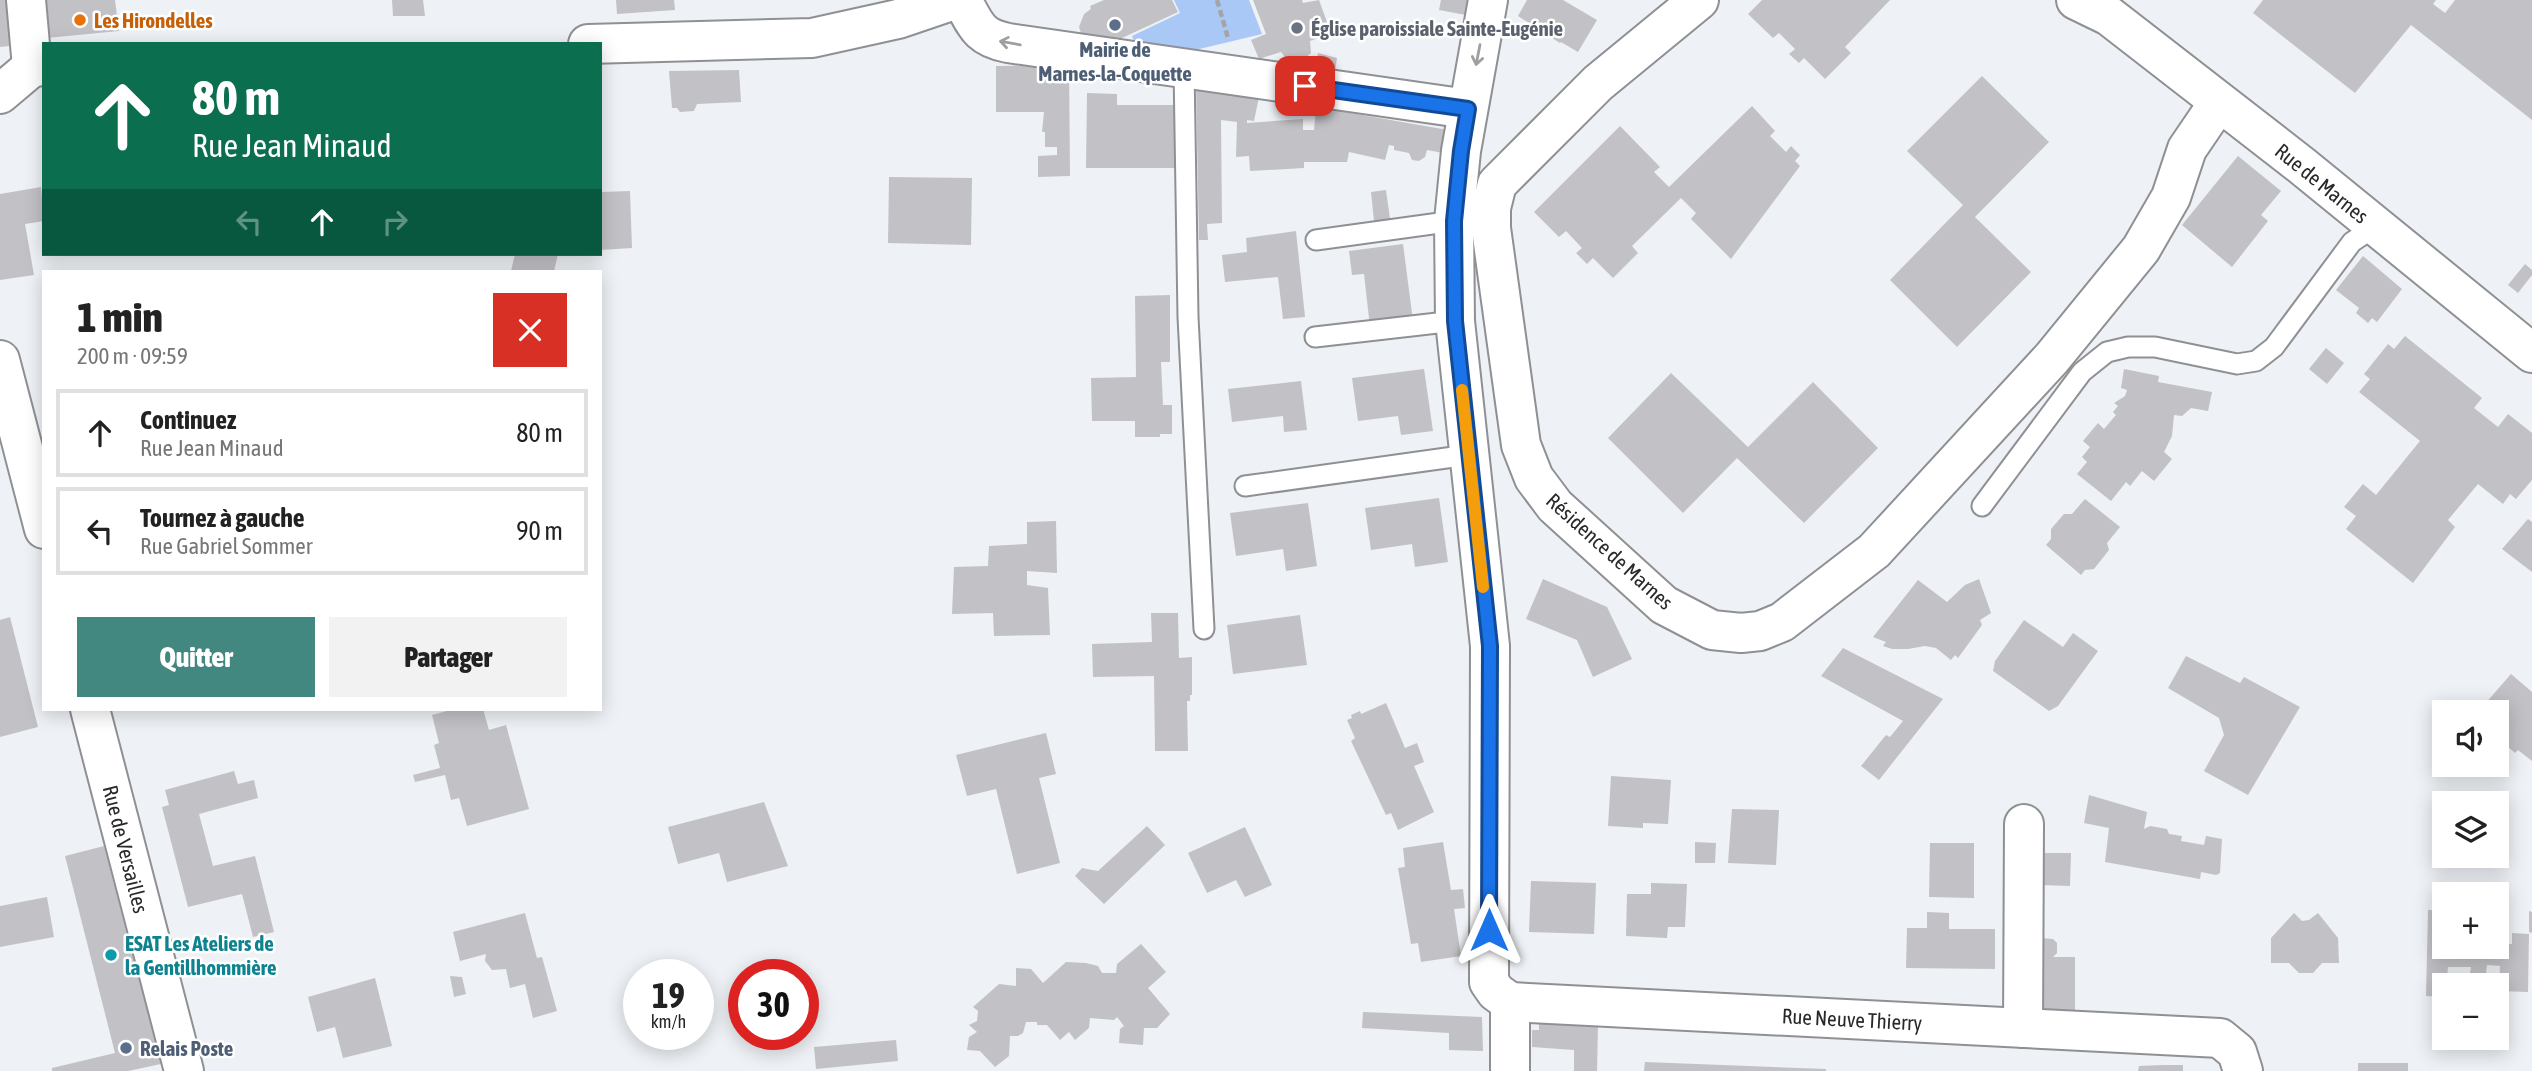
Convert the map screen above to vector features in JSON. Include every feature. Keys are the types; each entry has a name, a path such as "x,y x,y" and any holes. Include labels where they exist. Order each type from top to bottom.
{"street":[{"path":"0,94 38,66 26,0"},
{"path":"602,44 812,38 898,19 954,0"},
{"path":"962,0 978,29 991,39 1468,109"},
{"path":"1489,0 1461,151 1454,221 1455,321 1490,646 1489,982 1496,992 1510,1002 1510,1071"},
{"name":"Résidence de Marnes","path":"1699,0 1598,83 1497,184 1491,208 1521,445 1534,478 1555,506 1664,606 1712,630 1741,633 1760,631 1782,622 1874,551 2052,358 2141,249 2171,197 2188,149 2219,102"},
{"name":"Rue de Marnes","path":"2094,5 2376,226 2532,353"},
{"path":"0,360 42,521"},
{"name":"Rue de Versailles","path":"91,711 184,1071"},
{"path":"2023,1028 2024,824"},
{"name":"Rue Neuve Thierry","path":"1510,1002 2220,1038 2237,1052 2243,1071"}],"lane":[{"path":"1184,68 1188,317 1205,629"},
{"path":"1316,240 1454,221"},
{"path":"1982,506 2082,372 2107,352 2128,347 2155,347 2237,365 2256,361 2274,347 2352,242 2376,226"},
{"path":"1315,337 1455,321"},
{"path":"1245,486 1468,455"}],"shaded area":[{"path":"1174,0 1249,0 1262,34 1191,51 1136,45 1132,36 1180,13"}],"building":[{"path":"0,0 6,0 10,46 0,47"},
{"path":"43,0 115,0 119,31 47,38"},
{"path":"392,0 423,0 425,16 393,16"},
{"path":"616,0 674,0 675,10 617,14"},
{"name":"Mairie de Marnes-la-Coquette","path":"1104,0 1172,0 1178,12 1107,45 1082,36 1079,27 1084,14 1091,9 1090,6"},
{"name":"Église paroissiale Sainte-Eugénie","path":"1253,0 1302,0 1303,3 1319,0 1331,33 1310,41 1311,53 1301,62 1289,62 1281,52 1259,59 1251,40 1266,34"},
{"path":"1441,0 1475,0 1471,16 1439,10"},
{"path":"1527,0 1563,0 1597,20 1578,52 1518,16"},
{"path":"1762,0 1890,0 1845,47 1851,53 1825,79 1804,58 1799,63 1789,54 1795,49 1779,33 1773,38 1748,14"},
{"path":"2263,0 2436,0 2433,4 2445,13 2455,0 2532,0 2532,120 2411,25 2355,93 2253,13"},
{"path":"1318,53 1337,58 1335,71 1315,66"},
{"path":"1069,65 1070,176 1038,177 1038,156 1057,155 1057,147 1045,147 1045,132 1042,132 1044,112 996,112 996,66"},
{"path":"739,70 741,102 697,104 694,111 680,112 677,108 672,108 669,71"},
{"path":"1982,76 2049,142 1975,217 2031,272 1957,347 1890,280 1963,205 1907,151"},
{"path":"1196,85 1259,97 1254,121 1247,120 1247,123 1303,119 1303,130 1314,130 1316,107 1448,130 1443,153 1427,150 1425,157 1419,161 1412,160 1409,153 1394,150 1394,146 1389,145 1385,160 1349,152 1347,162 1304,162 1304,168 1250,171 1249,156 1236,157 1237,122 1221,120 1222,223 1207,224 1208,240 1199,240"},
{"path":"1087,93 1117,94 1117,105 1176,105 1177,168 1086,168"},
{"path":"1752,106 1775,131 1770,136 1786,152 1791,146 1800,155 1795,161 1800,166 1731,259 1691,219 1696,213 1681,198 1632,246 1638,253 1613,278 1593,258 1587,264 1576,253 1582,248 1566,231 1559,237 1534,212 1620,126 1660,167 1654,172 1669,187"},
{"path":"2238,156 2281,191 2261,215 2268,221 2232,267 2182,225"},
{"path":"889,177 972,178 971,245 888,243"},
{"path":"41,187 42,221 25,224 34,275 0,280 0,194"},
{"path":"1386,190 1390,219 1374,221 1371,192"},
{"path":"630,191 632,248 602,250 602,192"},
{"path":"1296,231 1305,317 1283,319 1278,277 1225,282 1222,255 1247,252 1246,238"},
{"path":"1403,244 1413,321 1370,327 1364,274 1352,275 1349,251"},
{"path":"515,256 558,256 554,270 511,270"},
{"path":"2363,256 2402,289 2377,322 2372,318 2368,323 2356,313 2359,308 2336,290"},
{"path":"2525,264 2532,270 2532,275 2518,293 2508,285"},
{"path":"1170,295 1170,362 1161,362 1163,405 1172,405 1172,434 1135,437 1135,421 1092,421 1091,378 1136,377 1135,296"},
{"path":"2405,336 2482,398 2474,408 2498,427 2508,414 2532,433 2532,480 2516,499 2510,494 2503,504 2478,484 2448,520 2455,527 2413,583 2346,529 2356,516 2344,507 2363,484 2376,495 2420,441 2359,392 2370,379 2364,374 2388,344 2394,349"},
{"path":"2326,348 2344,363 2327,384 2309,369"},
{"path":"1424,369 1433,431 1401,435 1398,416 1358,421 1352,378"},
{"path":"2124,369 2159,376 2158,382 2212,392 2208,411 2191,408 2182,416 2174,415 2172,436 2164,452 2172,459 2154,481 2142,471 2130,486 2126,482 2111,501 2077,474 2087,462 2082,457 2090,447 2083,441 2098,423 2104,429 2116,415 2113,412 2118,406 2114,403 2125,396 2127,390 2121,388"},
{"path":"1671,373 1748,447 1813,382 1878,448 1804,523 1737,458 1683,513 1608,438"},
{"path":"1301,381 1307,430 1284,432 1283,416 1232,422 1228,389"},
{"path":"1439,498 1448,562 1415,567 1412,544 1371,550 1365,508"},
{"path":"2085,499 2120,527 2107,543 2109,550 2094,569 2085,570 2081,575 2046,545 2051,539 2051,529 2064,514 2072,514"},
{"path":"1308,503 1317,566 1286,571 1283,549 1236,556 1230,513"},
{"path":"2528,519 2532,522 2532,572 2502,549"},
{"path":"1056,521 1057,573 1027,571 1027,585 1048,588 1050,635 994,636 993,613 952,614 954,567 988,566 989,546 1027,544 1027,522"},
{"path":"1543,579 1607,607 1632,659 1593,677 1577,640 1526,619"},
{"path":"1979,579 1991,613 1980,620 1982,625 1958,658 1955,655 1951,660 1936,648 1925,646 1892,649 1883,646 1886,642 1873,637 1918,580 1947,602 1965,585"},
{"path":"1151,613 1178,613 1179,658 1192,657 1192,695 1190,701 1187,701 1188,751 1155,751 1154,676 1093,677 1092,644 1152,642"},
{"path":"1300,615 1307,665 1233,674 1227,625"},
{"path":"10,617 38,727 0,737 0,620"},
{"path":"2024,620 2063,647 2073,633 2098,651 2058,706 2049,711 1993,671 1995,661"},
{"path":"1843,648 1943,699 1879,780 1861,766 1886,735 1890,737 1903,721 1821,676"},
{"path":"2186,656 2240,683 2244,677 2300,707 2248,795 2204,771 2224,735 2219,718 2168,688"},
{"path":"2511,674 2532,692 2532,761 2518,750 2515,753 2509,748 2509,700 2488,700"},
{"path":"1386,703 1405,748 1417,743 1424,762 1414,766 1434,812 1398,830 1391,813 1386,815 1351,741 1355,738 1347,720 1360,711 1361,714"},
{"path":"447,711 484,711 489,730 506,725 529,809 467,826 459,798 451,800 445,775 415,782 413,775 440,768 434,745 439,743 432,715"},
{"path":"1046,733 1056,774 1039,778 1060,863 1017,874 996,789 967,796 956,755"},
{"path":"234,771 238,784 254,780 258,798 199,814 213,866 255,856 274,932 253,937 242,894 188,907 162,807 169,805 165,790"},
{"path":"1611,776 1671,780 1668,824 1643,823 1643,828 1608,826"},
{"path":"2089,795 2147,812 2144,829 2150,826 2167,829 2169,834 2182,836 2181,841 2204,845 2206,836 2222,839 2220,873 2216,875 2201,872 2200,879 2105,862 2109,828 2084,823"},
{"path":"764,802 788,866 727,882 719,853 678,864 668,827"},
{"path":"1732,809 1779,810 1776,865 1728,863"},
{"path":"1147,826 1165,845 1104,904 1075,876 1082,868 1098,871"},
{"path":"1245,827 1272,885 1245,897 1236,880 1207,893 1188,853"},
{"path":"1443,842 1451,890 1463,889 1465,908 1454,909 1461,956 1421,962 1418,943 1411,944 1398,868 1405,867 1403,848"},
{"path":"1695,842 1716,843 1715,863 1695,863"},
{"path":"1930,843 1974,843 1974,898 1929,897"},
{"name":"ESAT Les Ateliers de la Gentillhommière","path":"104,846 161,1064 128,1071 52,1071 52,1068 115,1053 65,856"},
{"path":"2041,853 2071,853 2070,886 2040,885"},
{"path":"1531,881 1596,883 1594,934 1529,932"},
{"path":"1651,883 1687,884 1685,927 1668,927 1667,938 1626,936 1627,894 1651,894"},
{"path":"47,897 54,937 0,947 0,906"},
{"path":"2428,910 2432,910 2432,959 2509,959 2512,933 2529,934 2528,992 2509,991 2509,973 2500,973 2500,966 2487,965 2486,973 2470,973 2471,967 2448,967 2447,973 2432,973 2432,996 2426,996"},
{"path":"2529,911 2532,912 2532,933 2529,932"},
{"path":"1927,912 1949,913 1949,929 1995,929 1995,969 1906,968 1907,928 1927,928"},
{"path":"525,913 537,958 542,957 557,1011 533,1018 525,984 510,988 506,969 492,970 485,961 486,954 460,961 453,932"},
{"path":"2294,913 2302,921 2309,920 2318,913 2338,938 2339,963 2322,963 2313,973 2299,973 2289,963 2271,963 2271,938"},
{"path":"2040,938 2053,939 2057,943 2057,953 2053,957 2075,957 2075,1014 2039,1012"},
{"path":"1141,944 1166,972 1148,988 1170,1014 1157,1028 1144,1028 1143,1045 1119,1043 1120,1029 1124,1026 1117,1017 1114,1020 1090,1018 1089,1028 1075,1040 1069,1032 1060,1040 1047,1025 1026,1022 1023,1033 1010,1036 1009,1056 995,1067 980,1051 967,1050 969,1037 977,1032 969,1025 977,1021 978,1011 973,1007 999,984 1016,986 1016,968 1031,969 1043,983 1066,962 1086,963 1098,966 1102,973 1116,973 1117,964"},
{"path":"450,976 462,977 466,994 454,997"},
{"path":"375,978 392,1046 343,1058 335,1027 317,1032 308,997"},
{"path":"1363,1012 1482,1017 1483,1051 1449,1050 1449,1033 1362,1028"},
{"path":"1539,1022 1598,1025 1597,1071 1574,1071 1574,1050 1532,1047 1532,1030 1539,1030"},
{"path":"896,1040 898,1061 816,1069 814,1050 819,1050 819,1047"},
{"path":"1645,1062 1826,1069 1826,1071 1644,1071"},
{"path":"2358,1063 2408,1063 2408,1071 2358,1071"},
{"path":"2183,1065 2183,1071 2138,1071 2139,1066"}],"slow traffic":[{"path":"1462,390 1483,587"}],"place":[{"name":"Les Hirondelles","path":"80,20"},
{"name":"Mairie de Marnes-la-Coquette","path":"1115,25"},
{"name":"Église paroissiale Sainte-Eugénie","path":"1297,28"},
{"name":"ESAT Les Ateliers de la Gentillhommière","path":"111,955"},
{"name":"Relais Poste","path":"126,1048"}],"route":[{"path":"1305,86 1468,109 1454,221 1455,321 1490,646 1489,930"}]}
